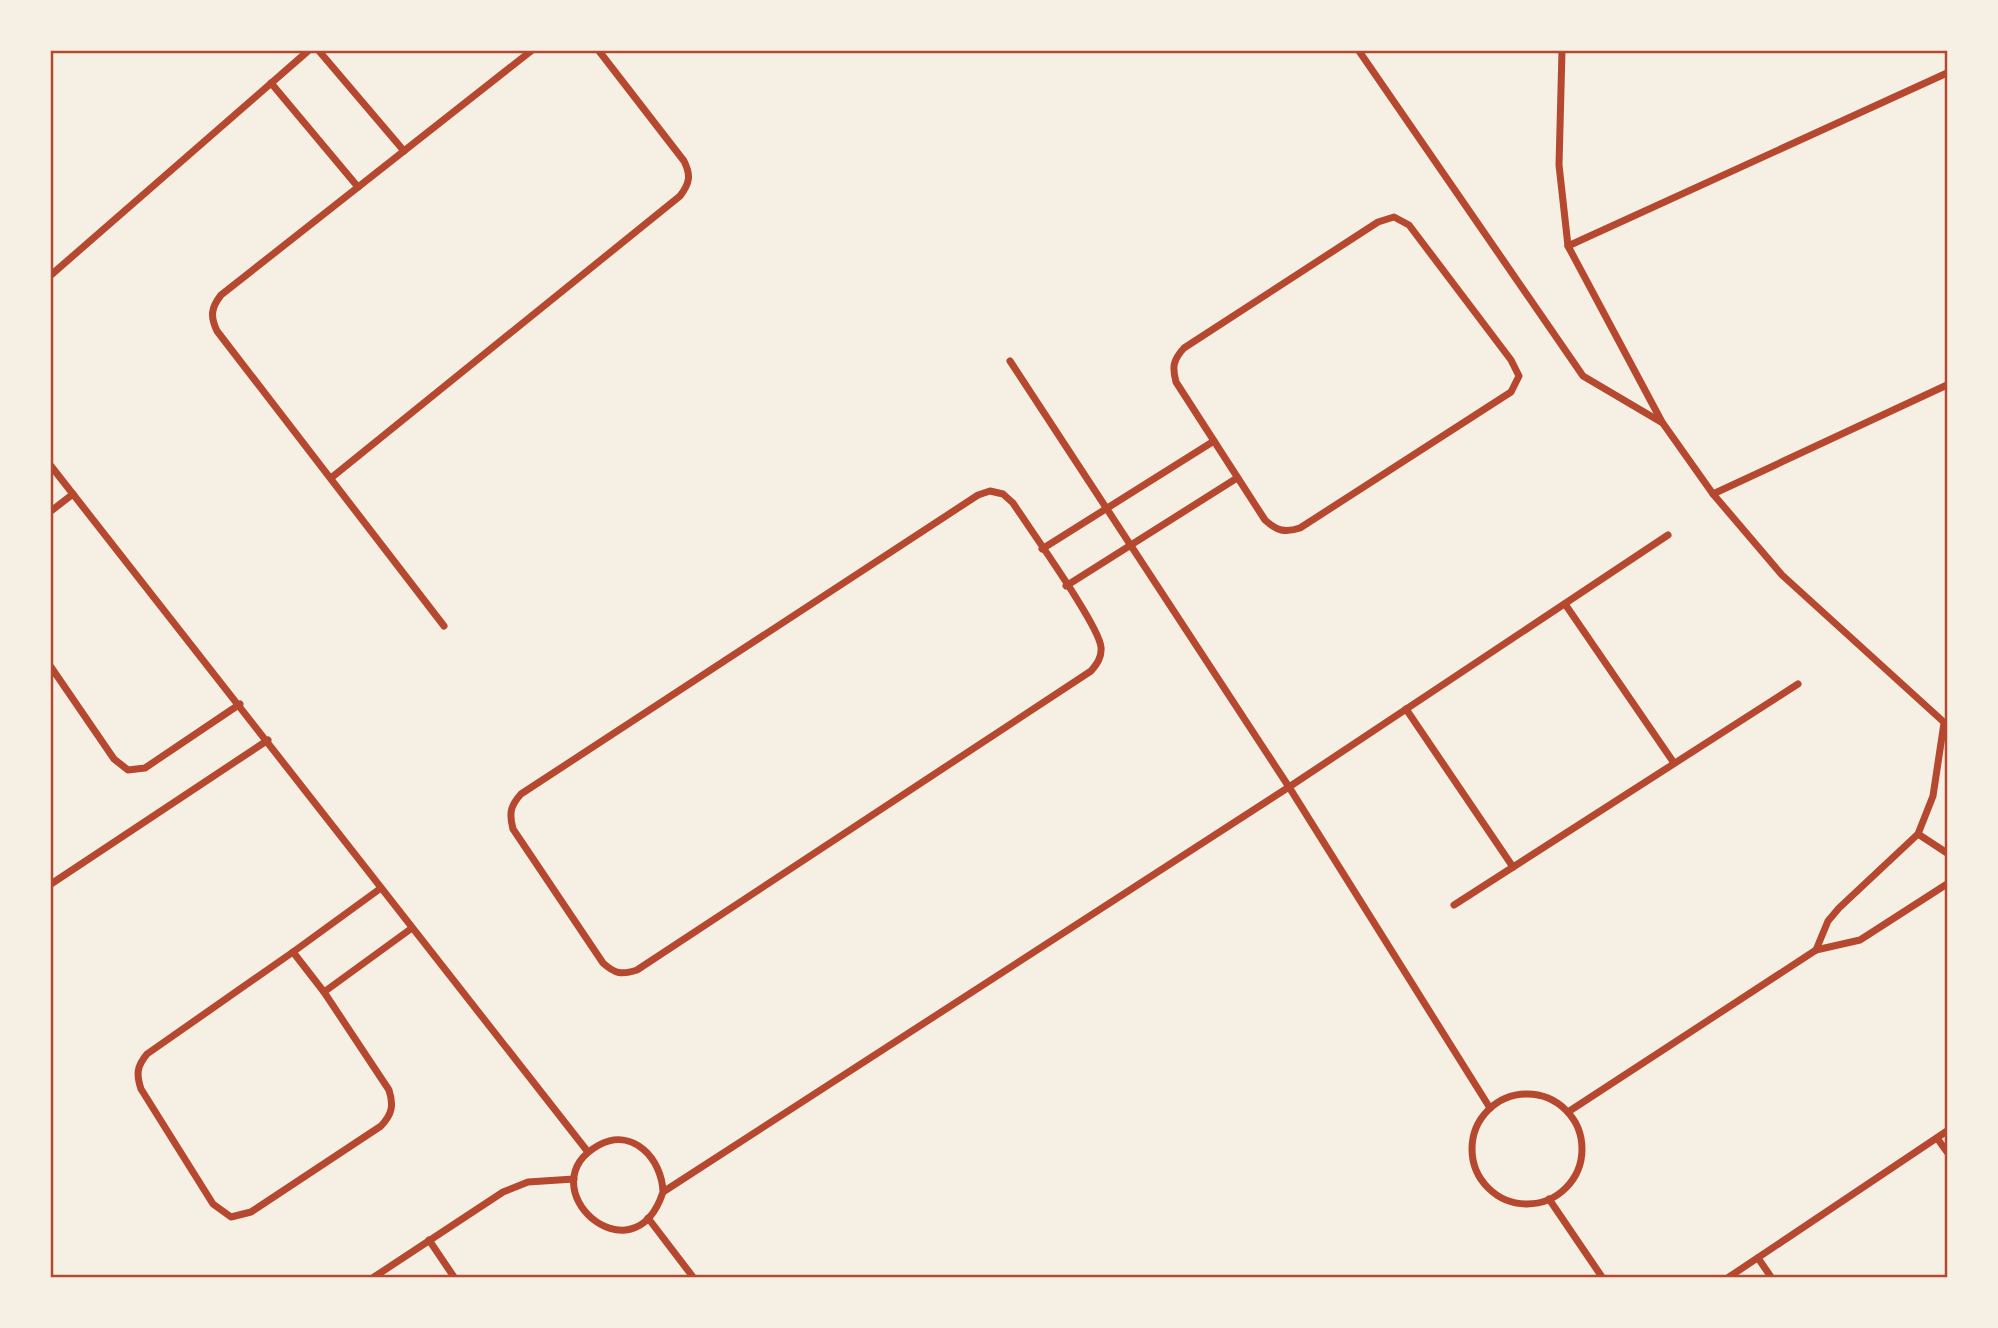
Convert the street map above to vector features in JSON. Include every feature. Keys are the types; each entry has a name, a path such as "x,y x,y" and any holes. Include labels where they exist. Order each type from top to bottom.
{"street":[{"path":"51,275 308,51"},
{"path":"319,51 404,151"},
{"path":"444,626 216,331 211,319 213,306 221,295 531,51"},
{"path":"331,478 680,196 688,186 690,173 684,160 599,51"},
{"path":"1359,51 1583,376 1662,422"},
{"path":"1562,51 1559,165 1568,246 1662,422 1713,494 1782,575 1946,724 1933,796 1918,834 1839,908 1828,921 1816,950"},
{"path":"1568,246 1947,73"},
{"path":"271,83 358,187"},
{"path":"1394,217 1409,225 1511,360 1519,376 1510,392 1300,528 1288,532 1275,529 1265,520 1214,441 1177,382 1172,370 1175,358 1184,348 1378,222 1394,217"},
{"path":"1010,361 1289,787 1490,1108"},
{"path":"1713,494 1947,385"},
{"path":"1042,549 1214,441"},
{"path":"51,466 240,704 588,1152"},
{"path":"1066,586 1237,478"},
{"path":"990,491 1003,494 1013,503 1066,586 1098,637 1102,649 1099,662 1091,671 637,970 625,974 612,972 603,963 513,829 509,816 512,803 521,794 978,495 990,491"},
{"path":"51,511 73,494"},
{"path":"663,1192 1289,787 1668,535"},
{"path":"1565,604 1674,763"},
{"path":"51,667 114,759 128,770 145,768 240,704"},
{"path":"1454,905 1798,684"},
{"path":"1406,709 1513,867"},
{"path":"51,884 268,740"},
{"path":"1918,834 1947,853"},
{"path":"1567,1112 1816,950 1860,940 1947,884"},
{"path":"293,952 324,992 389,1090 393,1103 390,1116 382,1126 251,1212 231,1217 213,1203 141,1089 136,1076 139,1063 147,1054 381,888"},
{"path":"324,992 412,928"},
{"path":"1521,1094 1538,1095 1554,1101 1567,1112 1577,1126 1581,1143 1580,1160 1574,1177 1549,1199 1533,1203 1516,1203 1500,1197 1486,1186 1472,1154 1473,1137 1479,1121 1490,1108 1504,1099 1521,1094"},
{"path":"1728,1277 1947,1131"},
{"path":"1937,1138 1947,1152"},
{"path":"617,1140 632,1142 646,1150 656,1161 663,1176 663,1192 658,1206 648,1218 620,1230 598,1224 581,1209 575,1194 574,1179 579,1164 588,1152 601,1143 617,1140"},
{"path":"379,1276 503,1192 528,1182 574,1179"},
{"path":"1549,1199 1602,1277"},
{"path":"648,1218 693,1277"},
{"path":"429,1240 454,1277"},
{"path":"1758,1258 1771,1277"}]}
